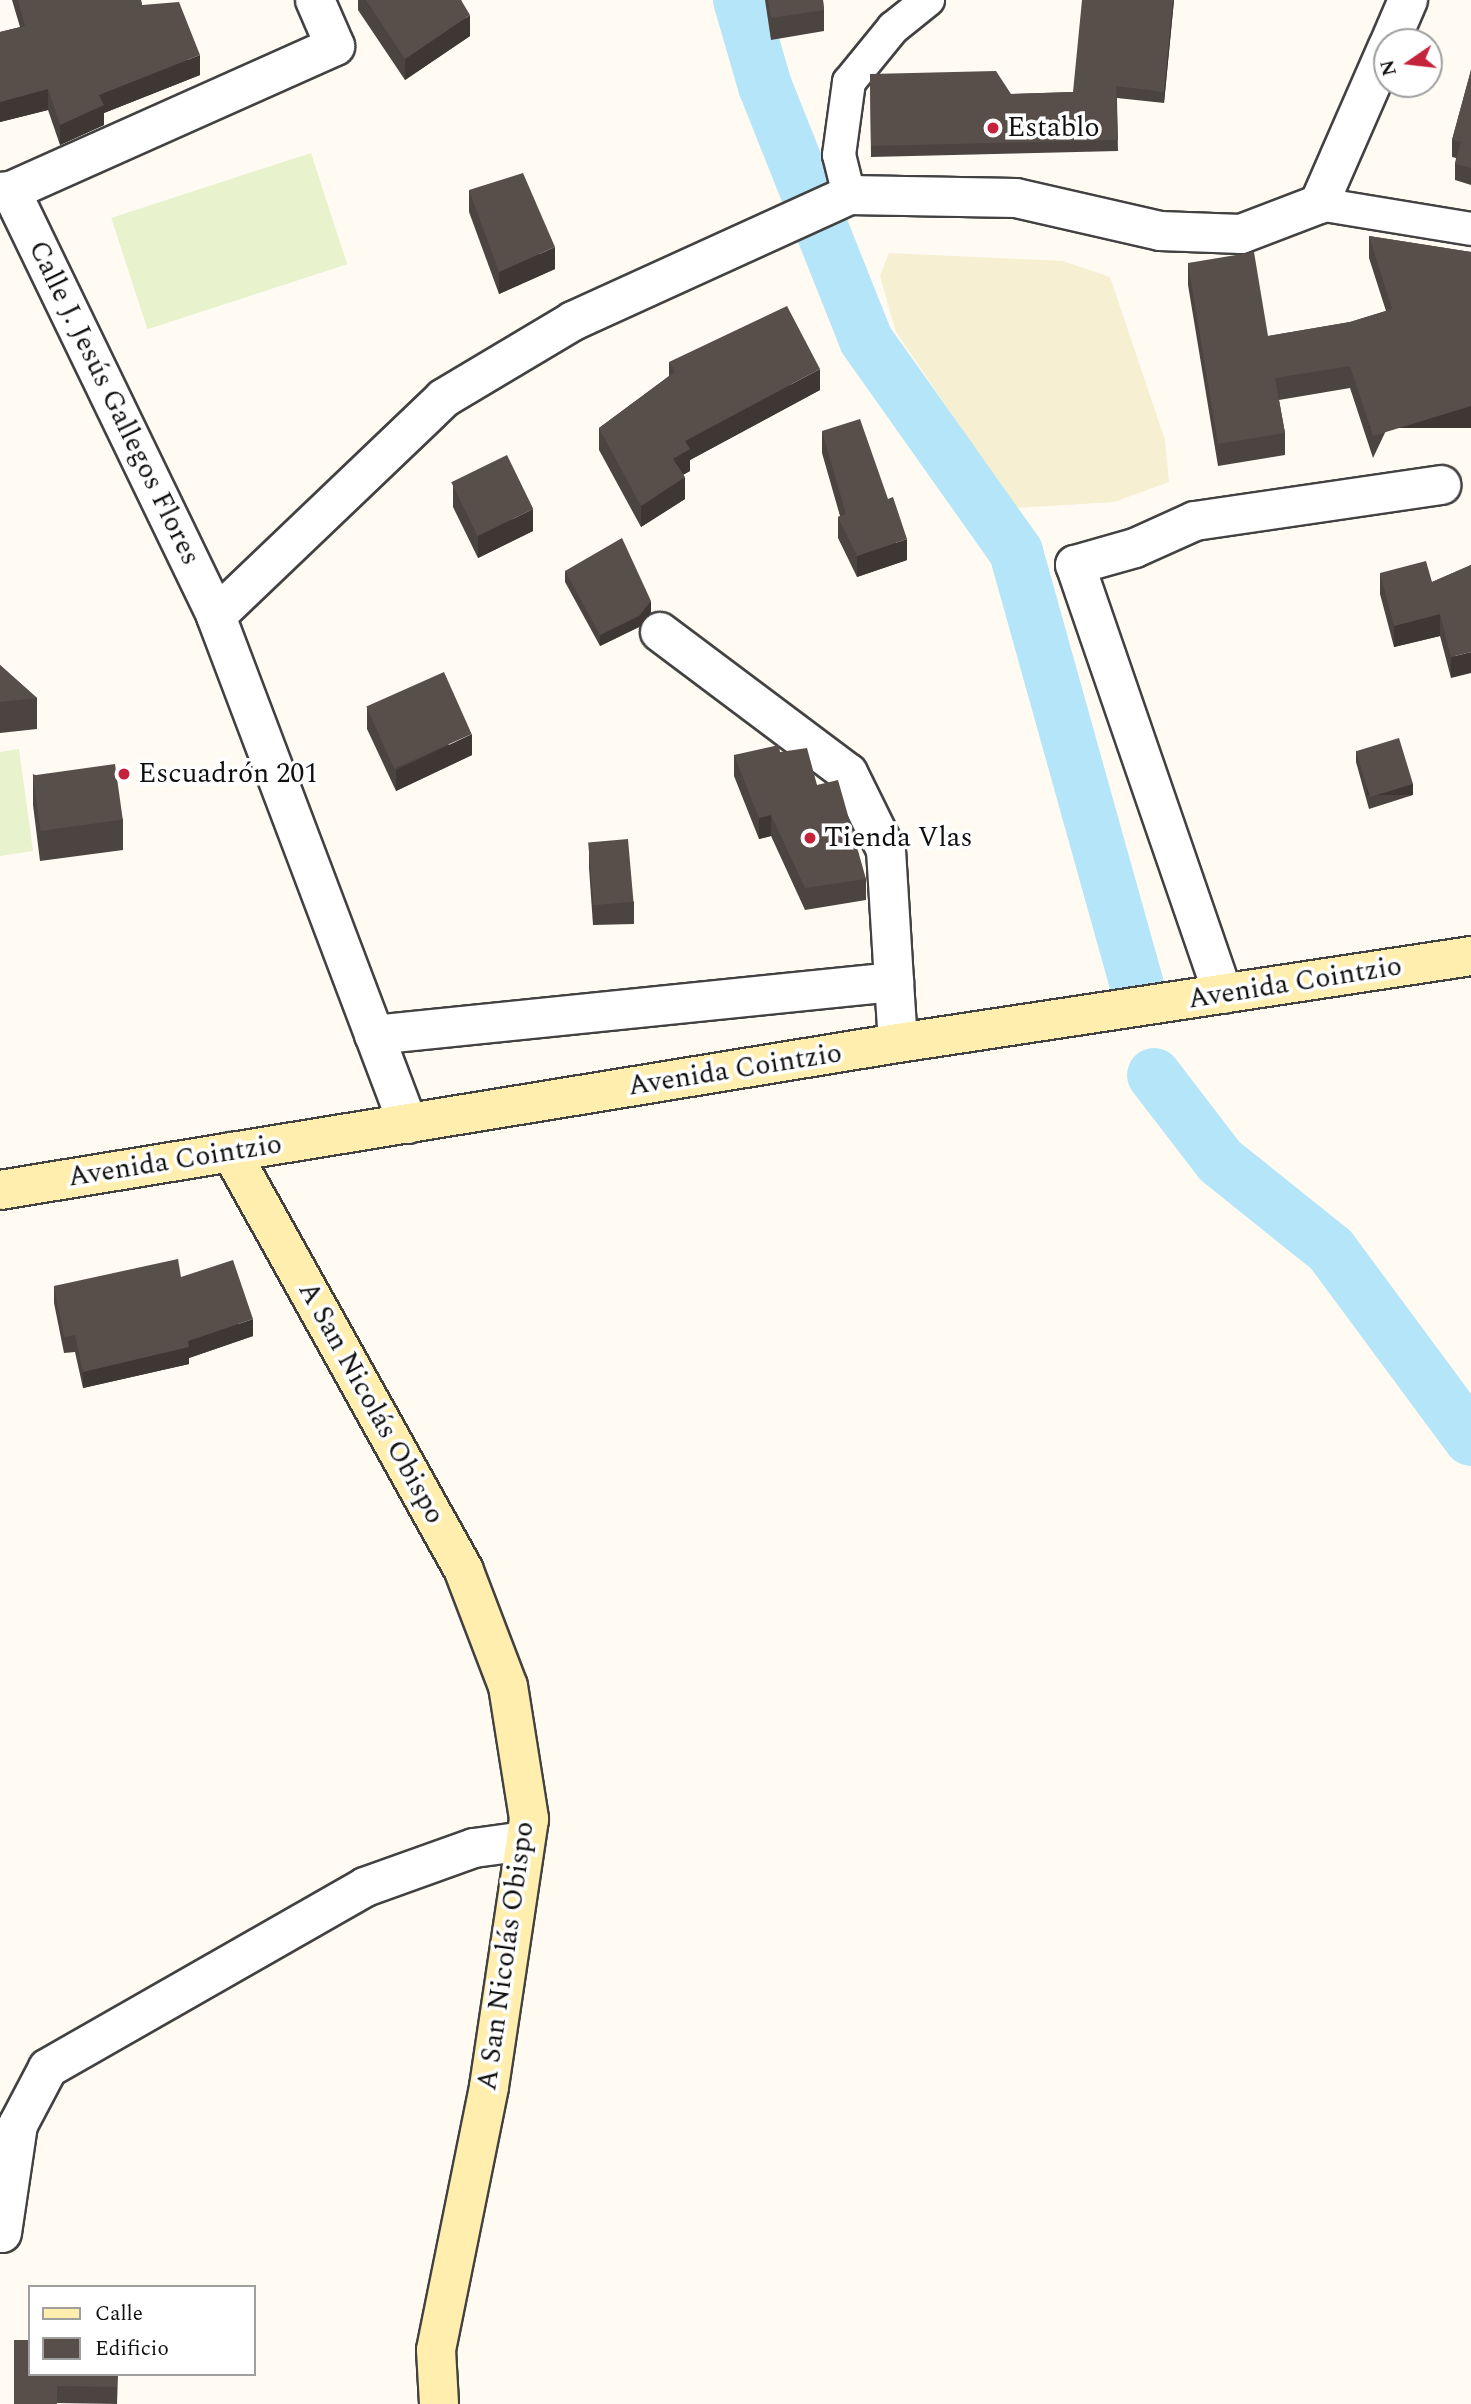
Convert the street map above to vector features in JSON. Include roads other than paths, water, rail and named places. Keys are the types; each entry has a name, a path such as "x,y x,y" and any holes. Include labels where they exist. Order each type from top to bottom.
{"main road":[{"name":"Avenida Cointzio","path":"0,1190 898,1043 1470,959"},
{"name":"A San Nicolás Obispo","path":"231,1152 464,1572 508,1686 529,1819 489,2087 436,2350 439,2404"}],"street":[{"path":"6,192 335,46 314,0"},
{"path":"1396,28 1408,0"},
{"path":"216,615 444,398 573,321 830,205 1016,198 1160,231 1241,234 1319,204 1373,80"},
{"name":"Calle J. Jesús Gallegos Flores","path":"6,192 216,615 408,1124"},
{"path":"1223,994 1074,565 1135,548 1195,521 1296,503 1441,485"},
{"path":"660,632 848,773 886,850 898,1043"},
{"path":"374,1035 894,982"},
{"path":"2,2233 18,2124 48,2068 365,1887 474,1848 525,1841"}],"lane":[{"path":"830,205 849,82 893,28 928,0"},
{"path":"1319,204 1471,229"}],"waterway":[{"path":"740,0 765,86 866,340 1016,552 1138,988"},
{"path":"1154,1075 1220,1161 1331,1250 1471,1439"}],"place":[{"name":"Establo","path":"993,128"},
{"name":"Escuadrón 201","path":"124,774"},
{"name":"Tienda Vlas","path":"810,838"}]}
